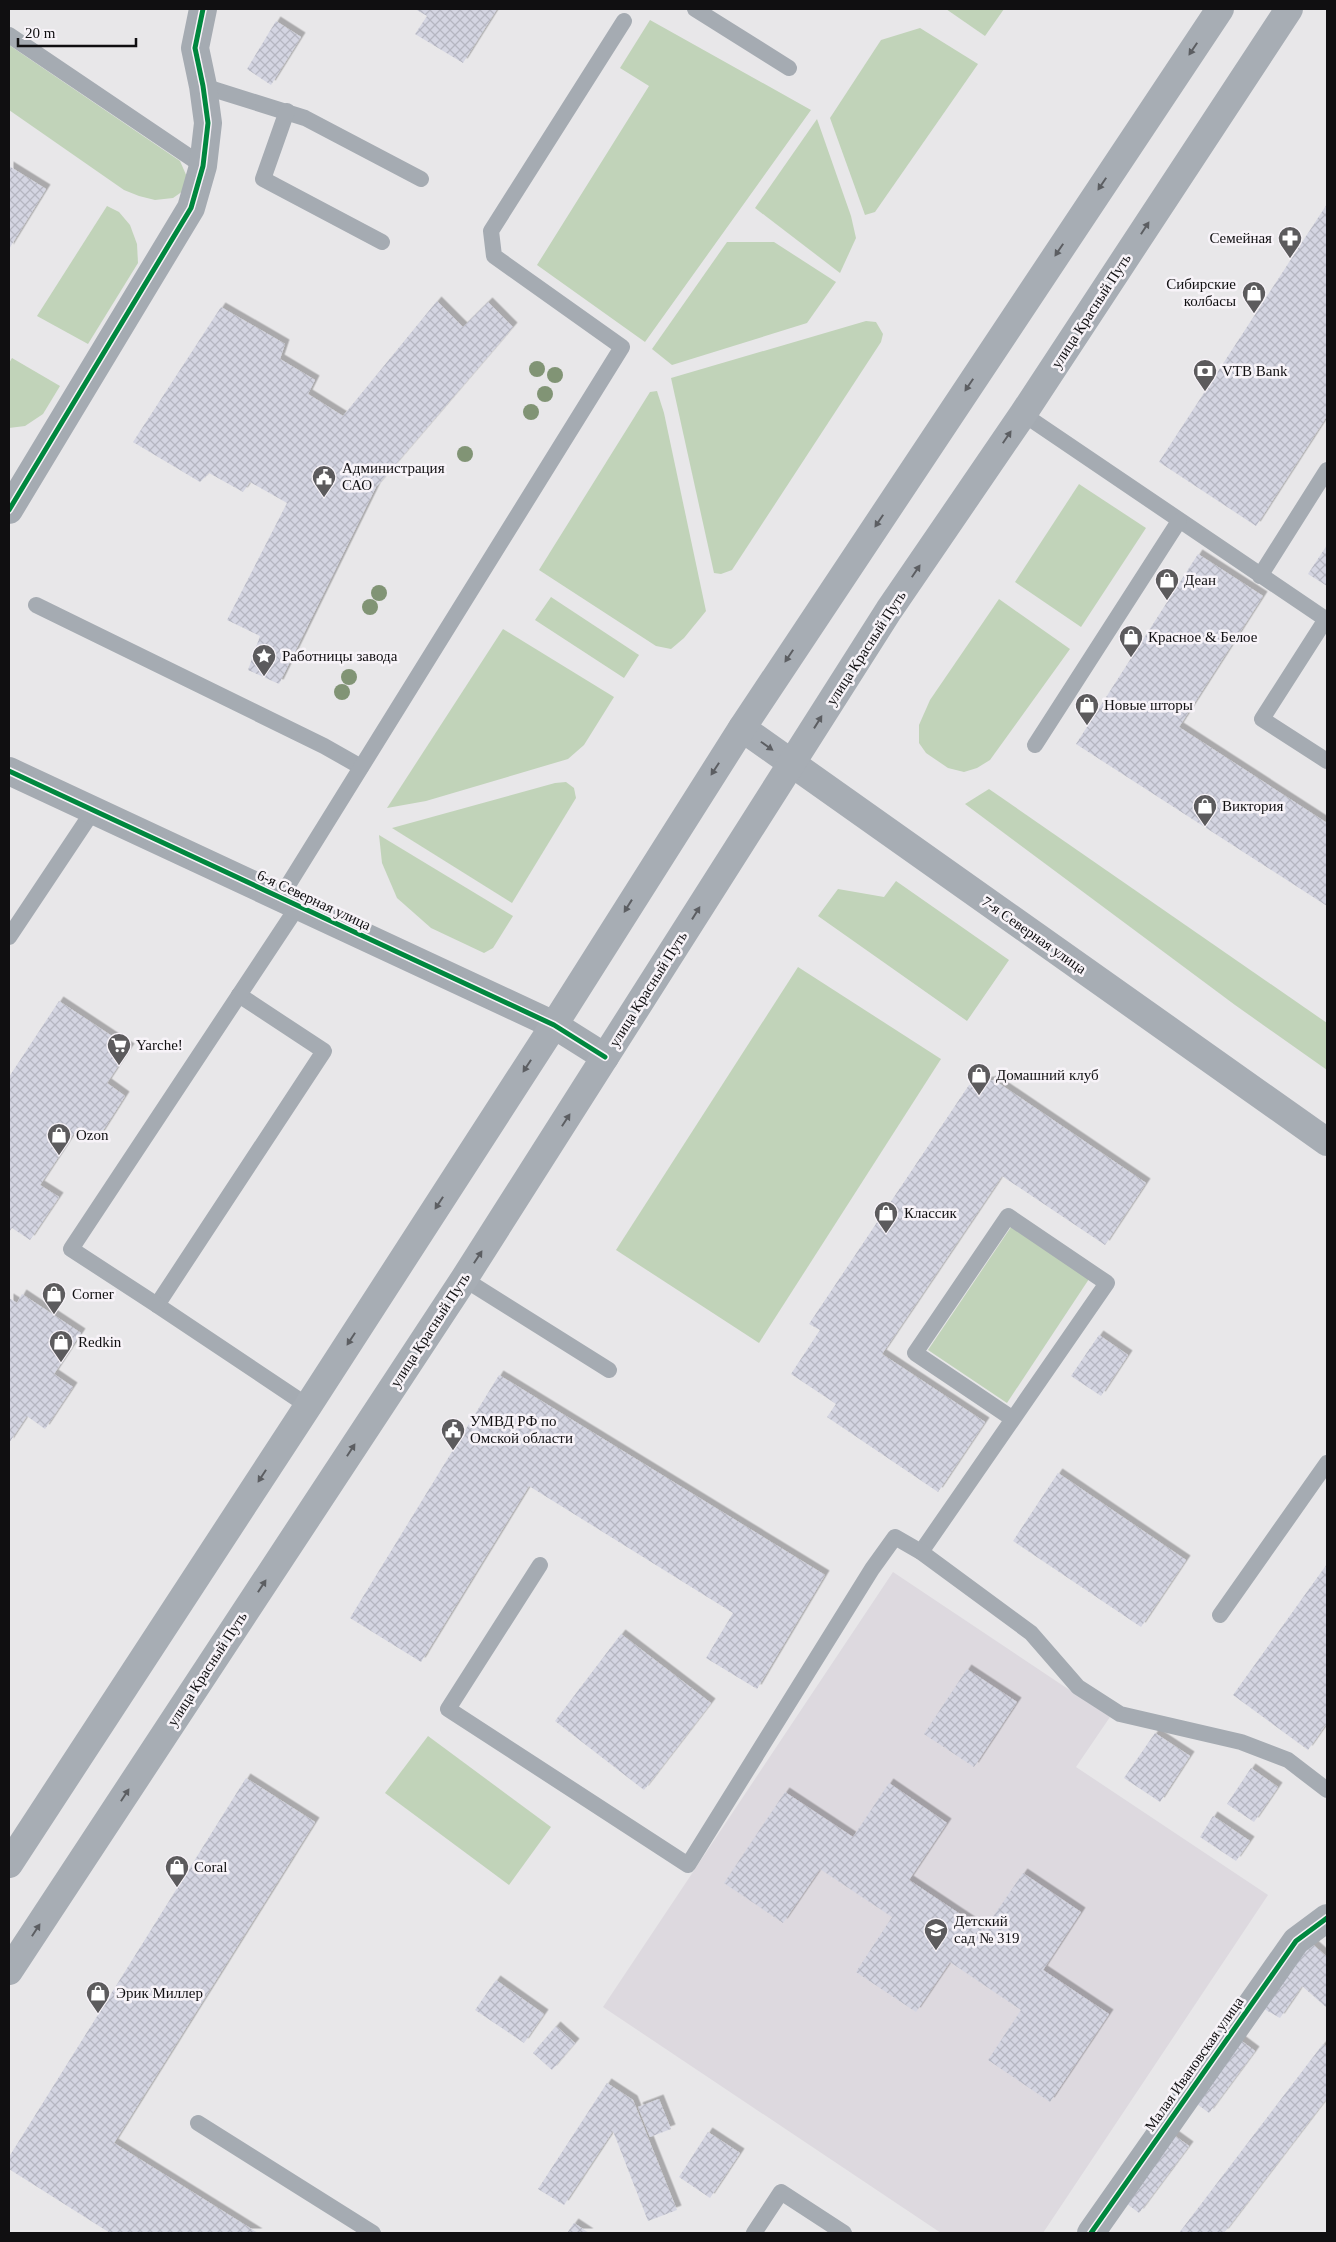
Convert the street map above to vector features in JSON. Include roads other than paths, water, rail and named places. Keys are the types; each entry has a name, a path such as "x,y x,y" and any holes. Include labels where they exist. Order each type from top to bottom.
{"main road":[{"path":"9,1864 554,1025 742,728 1220,9"},
{"name":"улица Красный Путь","path":"9,1971 464,1279 889,610 1023,414 1289,9"},
{"name":"7-я Северная улица","path":"742,728 1327,1142"}],"street":[{"path":"9,510 191,208 203,166 208,123 195,48 203,9"},
{"name":"6-я Северная улица","path":"9,771 554,1025 605,1058"},
{"name":"Малая Ивановская улица","path":"1091,2233 1296,1941 1327,1918"}],"lane":[{"path":"695,9 789,68"},
{"path":"308,1406 71,1249 239,995 360,767 622,347 494,256 491,231 624,21"},
{"path":"9,35 203,166"},
{"path":"203,86 305,118 421,179"},
{"path":"287,111 263,179 382,242"},
{"path":"1023,414 1327,620 1262,719 1327,761"},
{"path":"1260,576 1327,470"},
{"path":"1035,745 1179,521"},
{"path":"36,604 324,746 360,767"},
{"path":"9,937 93,811"},
{"path":"156,1305 324,1051 239,995"},
{"path":"921,1552 1013,1419 1107,1283 1008,1216 915,1353 1013,1419"},
{"path":"464,1279 608,1370"},
{"path":"1220,1615 1327,1462"},
{"path":"540,1565 448,1709 688,1865 872,1569 894,1537 921,1552 1031,1633 1078,1687 1120,1714 1241,1742 1288,1760 1327,1790"},
{"path":"198,2123 373,2233"},
{"path":"754,2233 781,2192 844,2233"}],"place":[{"name":"Семейная","path":"1290,259"},
{"name":"Сибирские колбасы","path":"1254,314"},
{"name":"VTB Bank","path":"1205,392"},
{"name":"Администрация САО","path":"324,498"},
{"name":"Деан","path":"1167,601"},
{"name":"Красное & Белое","path":"1131,658"},
{"name":"Работницы завода","path":"264,677"},
{"name":"Новые шторы","path":"1087,726"},
{"name":"Виктория","path":"1205,827"},
{"name":"Yarche!","path":"119,1066"},
{"name":"Домашний клуб","path":"979,1096"},
{"name":"Ozon","path":"59,1156"},
{"name":"Классик","path":"886,1234"},
{"name":"Corner","path":"54,1315"},
{"name":"Redkin","path":"61,1363"},
{"name":"УМВД РФ по Омской области","path":"453,1451"},
{"name":"Coral","path":"177,1888"},
{"name":"Детский сад № 319","path":"936,1951"},
{"name":"Эрик Миллер","path":"98,2014"}]}
